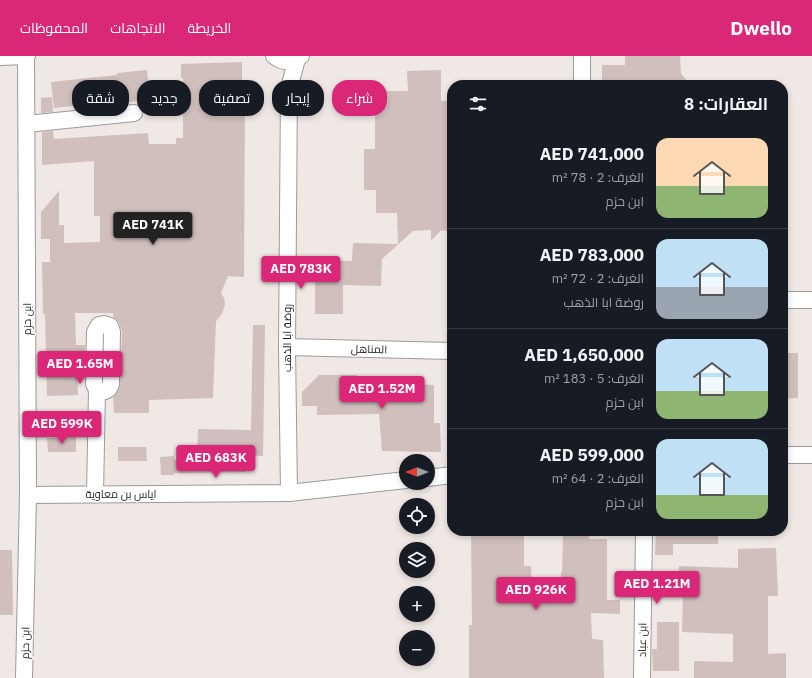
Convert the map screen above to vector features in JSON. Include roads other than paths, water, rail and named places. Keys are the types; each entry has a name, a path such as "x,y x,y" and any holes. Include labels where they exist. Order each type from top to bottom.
{"street":[{"path":"0,57 26,56"},
{"name":"ابن حزم","path":"24,678 28,494 26,56"},
{"path":"582,56 582,80"},
{"path":"277,58 286,61 299,58"},
{"name":"روضة ابا الذهب","path":"277,58 286,80"},
{"name":"روضة ابا الذهب","path":"292,80 299,58"},
{"path":"27,124 134,113"},
{"name":"روضة ابا الذهب","path":"289,116 287,347 289,493"},
{"path":"788,300 812,300"},
{"name":"المناهل","path":"287,347 447,351"},
{"path":"95,494 97,390"},
{"path":"788,455 812,455"},
{"path":"435,477 447,476"},
{"name":"اياس بن معاوية","path":"28,494 289,493 399,481"},
{"name":"ابن عباد","path":"642,678 644,536"}]}
